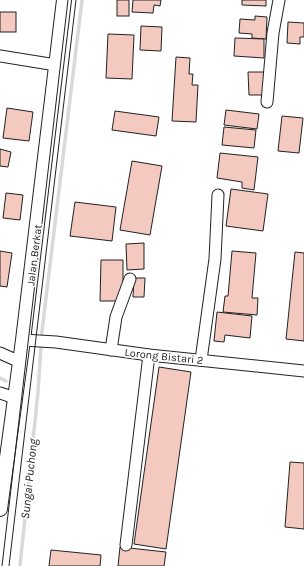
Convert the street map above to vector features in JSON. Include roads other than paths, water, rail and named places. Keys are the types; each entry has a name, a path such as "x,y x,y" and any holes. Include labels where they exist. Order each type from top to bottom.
{"street":[{"name":"Jalan Berkat","path":"0,509 20,362 29,340 56,65 64,0"},
{"path":"267,102 273,33 279,0"},
{"path":"0,56 56,65"},
{"path":"201,360 215,259 218,195"},
{"path":"111,350 116,317 130,279"},
{"name":"Lorong Bistari 2","path":"29,340 304,371"},
{"path":"0,353 20,362"},
{"path":"126,545 149,354"},
{"path":"0,393 15,398"}],"waterway":[{"path":"20,566 38,392 42,331 82,0"},
{"name":"Sungai Puchong","path":"0,378 6,381"}],"tram line":[{"path":"2,566 68,0"},
{"path":"9,566 76,0"}]}
